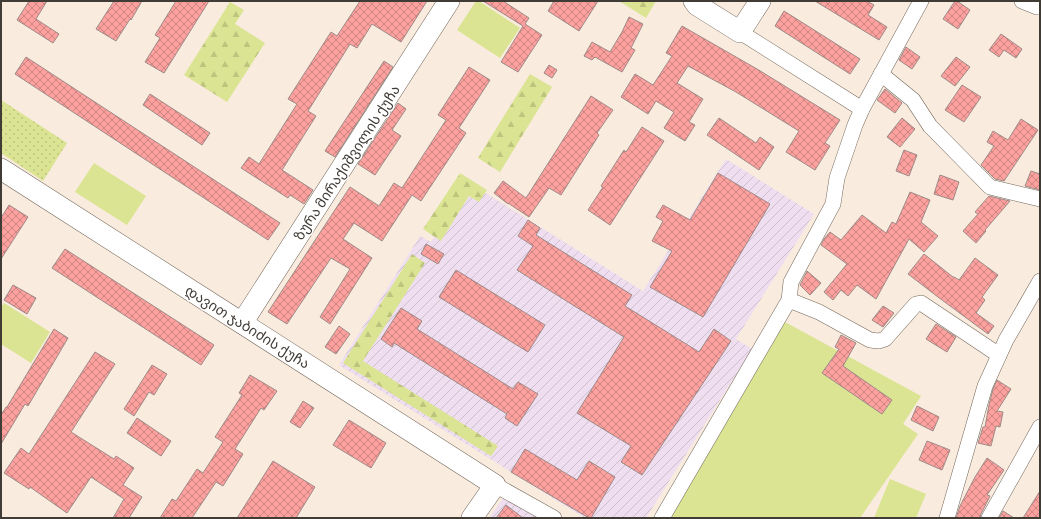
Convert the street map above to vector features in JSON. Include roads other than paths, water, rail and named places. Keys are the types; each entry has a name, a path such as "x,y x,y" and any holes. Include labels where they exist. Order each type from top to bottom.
{"street":[{"name":"ზურა მირაქიშვილის ქუჩა","path":"242,323 449,1"},
{"path":"694,1 697,5 862,109"},
{"path":"740,32 760,1"},
{"path":"662,518 789,300 791,282 833,204 837,178 862,109 921,1"},
{"path":"1022,1 1037,7"},
{"path":"881,74 913,100 930,126 990,187 1040,199"},
{"name":"დავით ჯაბიძის ქუჩა","path":"1,169 494,485 554,518"},
{"path":"947,518 985,386 1006,340 1040,281"},
{"path":"789,300 819,312 870,340 879,341 885,339 916,304 921,303 999,356"},
{"path":"989,518 1040,427"},
{"path":"472,518 494,485"}]}
